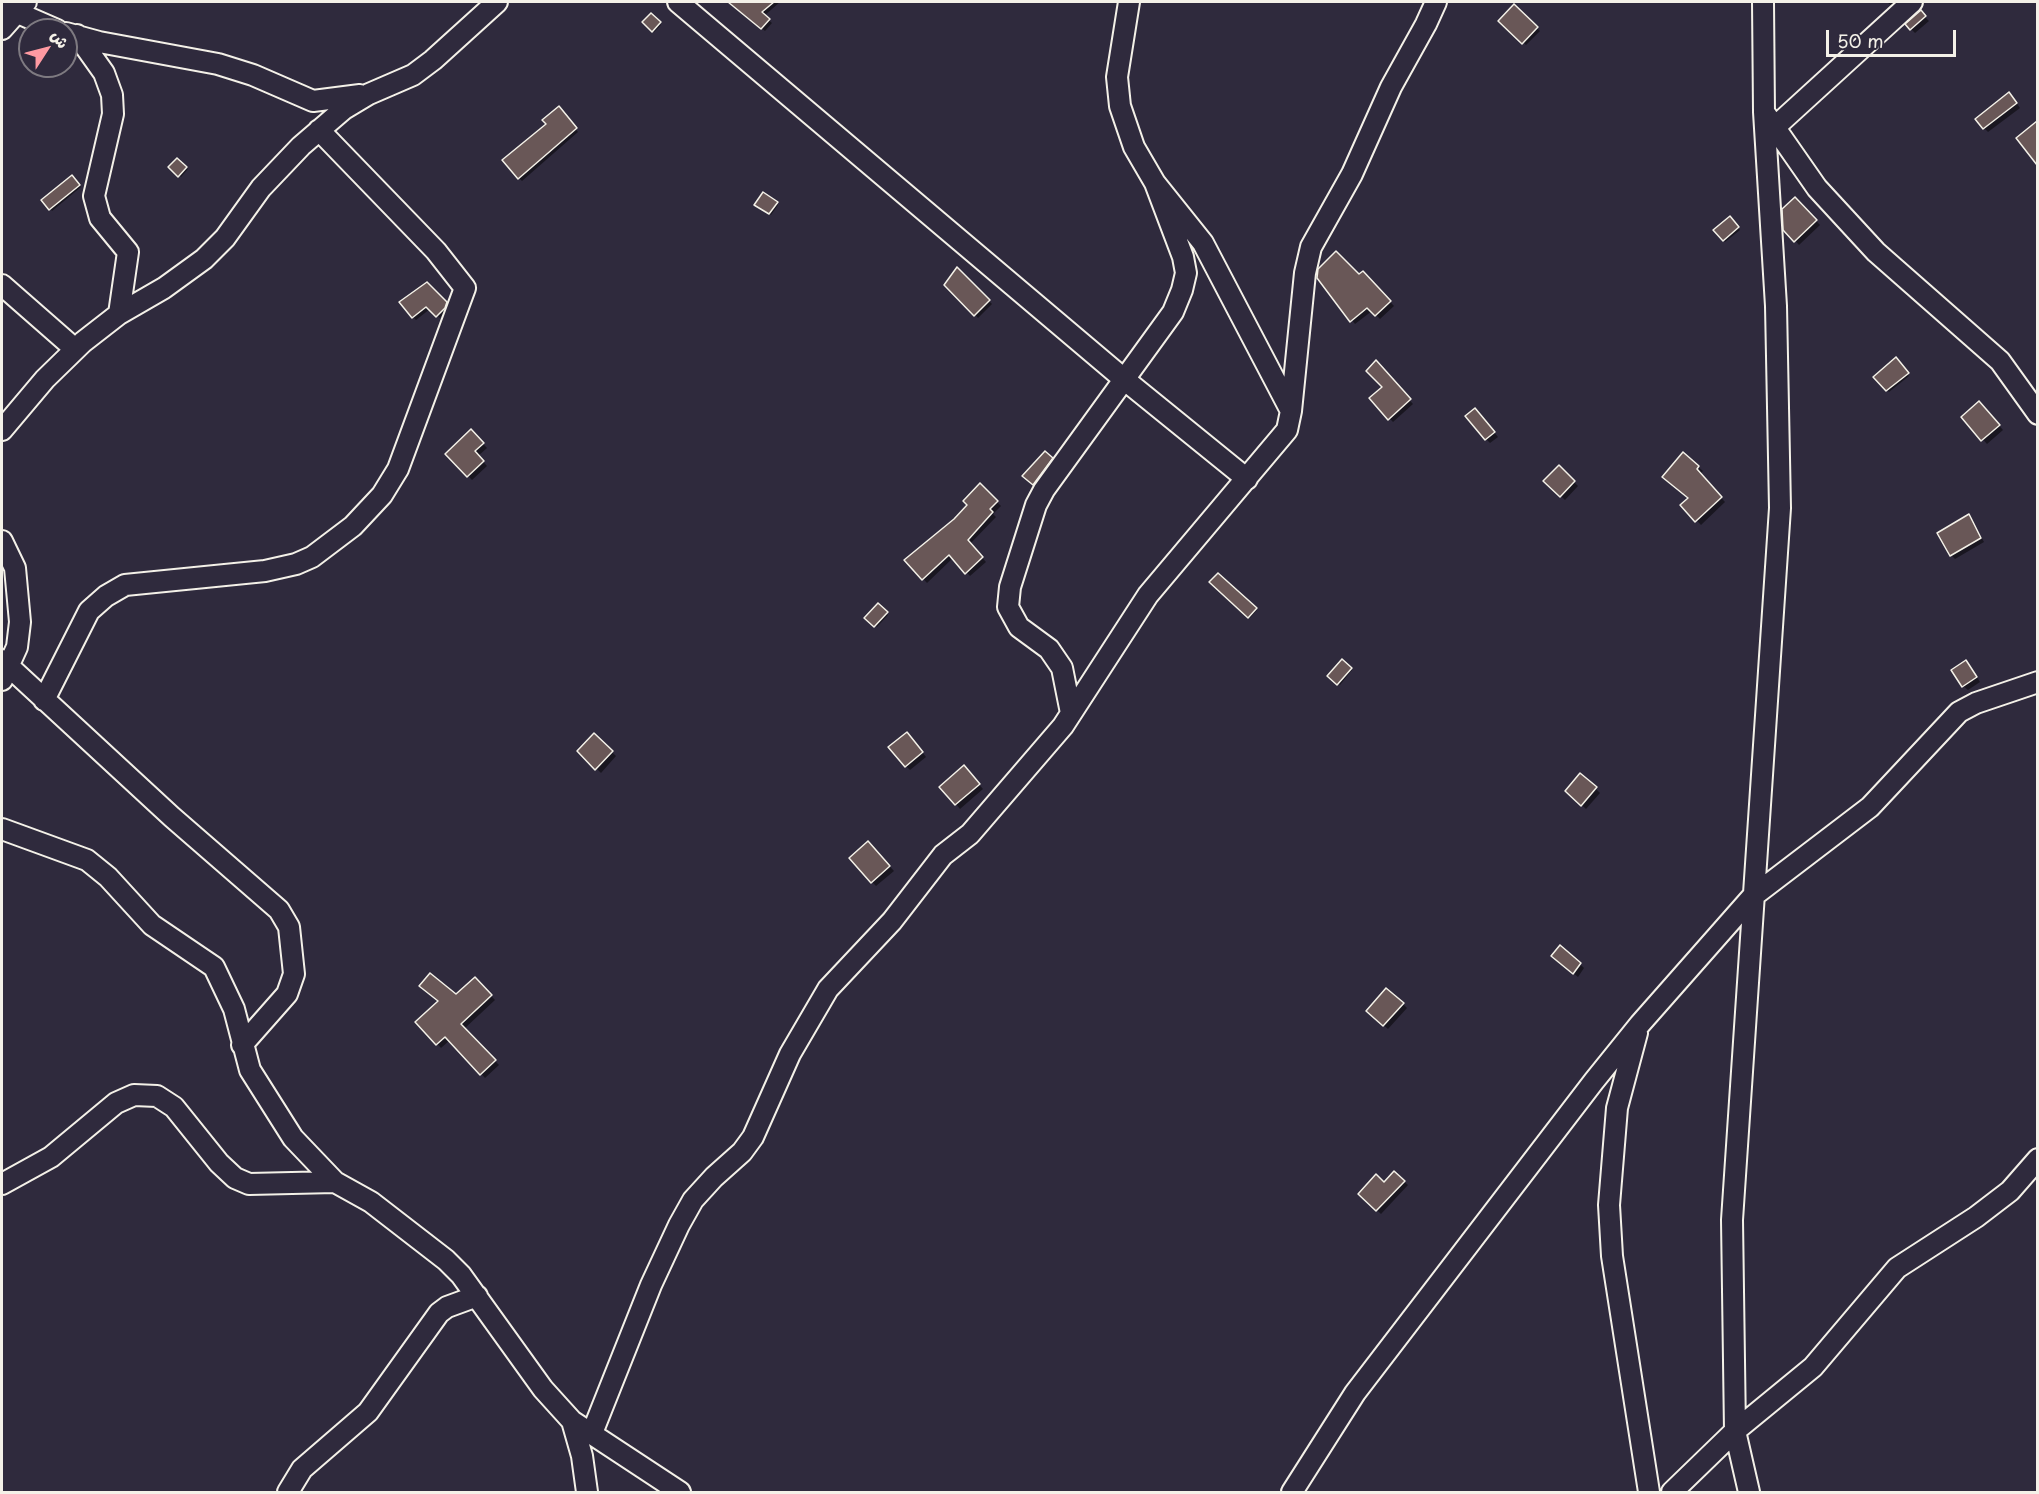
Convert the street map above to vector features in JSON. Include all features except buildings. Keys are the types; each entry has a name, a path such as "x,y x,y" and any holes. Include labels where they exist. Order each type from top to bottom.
{"street":[{"path":"2,430 45,379 75,349 119,314 164,288 204,259 225,238 261,188 319,130 344,109 369,94 413,75 497,2"},
{"path":"678,2 1125,380 1247,479"},
{"path":"1071,713 1062,668 1048,649 1019,627 1008,607 1010,587 1036,505 1044,490 1173,312 1186,273 1175,231 1155,183 1134,147 1120,106 1117,77 1129,2"},
{"path":"592,1433 651,1285 679,1225 693,1200 742,1152 753,1137 790,1054 828,988 892,921 944,855 970,834 1071,713 1148,596 1287,430 1291,411 1305,273 1311,248 1352,174 1391,87 1436,2"},
{"path":"1749,1492 1736,1431 1732,1221 1752,897 1780,508 1770,120 1763,2"},
{"path":"1770,120 1912,2"},
{"path":"2,29 14,7 35,18"},
{"path":"78,35 218,64 313,101 369,94"},
{"path":"78,42 104,73 112,95 113,114 93,196 100,218 128,252 119,314"},
{"path":"1770,120 1817,189 1876,252 2000,361 2037,414"},
{"path":"45,699 89,611 106,596 125,585 265,571 296,564 312,557 352,526 382,495 398,469 465,288 436,251 319,130"},
{"path":"1155,183 1203,243 1291,411"},
{"path":"2,285 75,349"},
{"path":"2,541 15,568 18,597 17,647 4,669 45,699 279,910 289,927 294,974 287,994 242,1045"},
{"path":"1292,1492 1355,1393 1640,1024 1752,897 1870,807 1959,712 1976,703 2037,682"},
{"path":"2,829 87,860 108,877 152,926 206,960 224,983 234,1009 250,1070 293,1138 335,1182 371,1202 446,1260 477,1296 537,1381 572,1421 680,1492"},
{"path":"1640,1024 1617,1108 1609,1205 1612,1256 1649,1492"},
{"path":"2,1184 51,1157 116,1103 134,1095 157,1096 174,1107 235,1178 249,1184 335,1182"},
{"path":"1672,1492 1736,1431 1813,1367 1897,1268 1976,1217 2010,1191 2037,1159"},
{"path":"288,1492 302,1469 368,1412 439,1313 447,1307 477,1296"},
{"path":"572,1421 582,1456 587,1492"}]}
